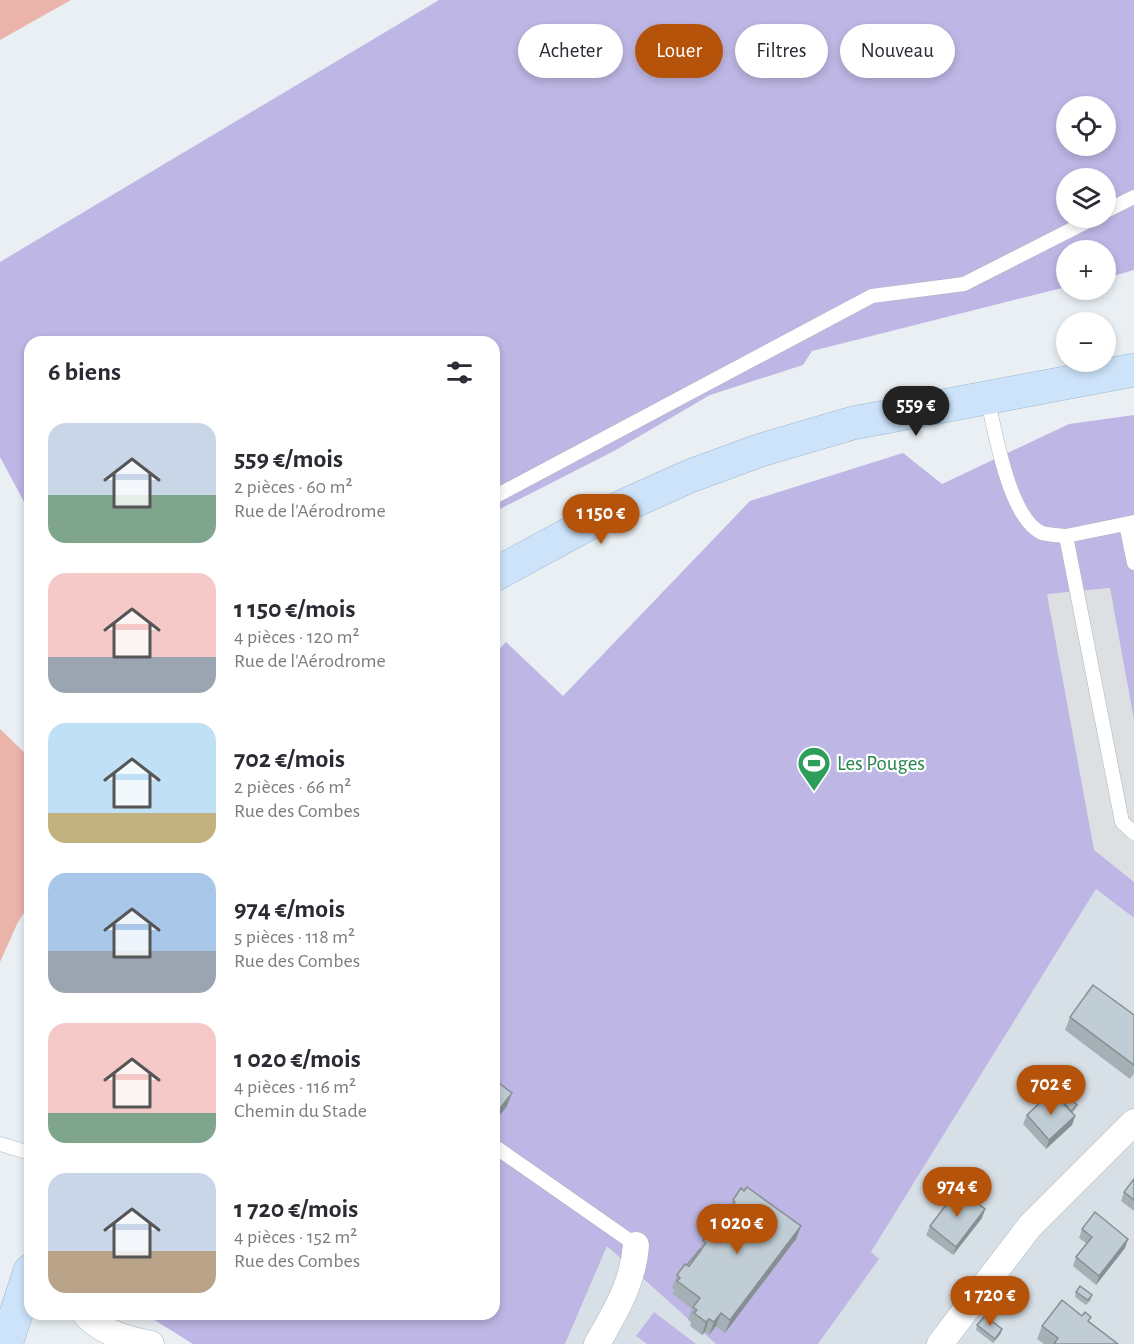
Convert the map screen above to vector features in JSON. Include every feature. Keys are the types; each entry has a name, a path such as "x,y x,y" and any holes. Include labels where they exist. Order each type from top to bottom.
{"street":[{"path":"500,572 610,512 690,476 761,450 853,423 1134,370"},
{"path":"945,1342 1030,1226 1134,1122"},
{"path":"597,1344 626,1294 636,1245"},
{"path":"6,1344 24,1289"},
{"path":"90,1320 124,1338 151,1344"}],"lane":[{"path":"1116,206 1134,197"},
{"path":"500,494 872,296 964,284 1074,228"},
{"path":"987,397 1010,488 1024,518 1042,533 1066,536 1130,523 1134,563"},
{"path":"1066,536 1122,822 1134,833"},
{"path":"0,1144 24,1151"},
{"path":"500,1150 636,1245"}],"shaded area":[{"path":"0,0 71,0 0,40"},
{"path":"439,0 1134,0 1134,270 1116,275 1116,240 1056,240 1056,290 812,351 803,365 710,395 614,451 500,509 500,336 24,336 24,502 0,457 0,262"},
{"name":"Les Pouges","path":"1134,415 1134,918 1096,889 871,1252 879,1259 818,1344 716,1344 607,1246 565,1344 193,1344 155,1320 500,1320 500,648 506,642 563,696 750,501 903,453 942,484 1069,424"},
{"path":"1110,588 1134,720 1134,882 1094,850 1047,594"},
{"path":"0,729 24,752 24,913 0,962"},
{"path":"1096,889 1134,918 1134,1344 818,1344 878,1259 871,1252"},
{"path":"607,1245 716,1344 565,1344"},
{"path":"654,1312 696,1344 647,1344 636,1336"}],"building":[{"path":"1093,985 1134,1015 1134,1065 1070,1017"},
{"path":"500,1084 512,1093 500,1108"},
{"path":"1062,1089 1077,1105 1071,1111 1055,1094"},
{"path":"1052,1091 1075,1116 1049,1140 1027,1115"},
{"path":"1134,1179 1134,1200 1124,1192"},
{"path":"747,1187 801,1226 730,1320 721,1313 714,1322 709,1319 706,1322 694,1313 697,1310 693,1307 700,1298 677,1281 680,1278 677,1275 685,1264 689,1266 706,1243 703,1240 711,1229 714,1231 726,1209 729,1211 741,1188 744,1191"},
{"path":"958,1189 985,1209 956,1247 930,1226"},
{"path":"1095,1212 1128,1239 1099,1276 1076,1257 1092,1237 1082,1229"},
{"path":"700,1249 689,1266 687,1265"},
{"path":"1080,1286 1092,1295 1088,1300 1076,1292"},
{"path":"1062,1300 1082,1316 1085,1312 1091,1317 1088,1321 1118,1344 1054,1344 1058,1338 1042,1326"},
{"path":"985,1316 1002,1329 995,1339 977,1325"}],"place":[{"name":"Les Pouges","path":"814,792"}]}
